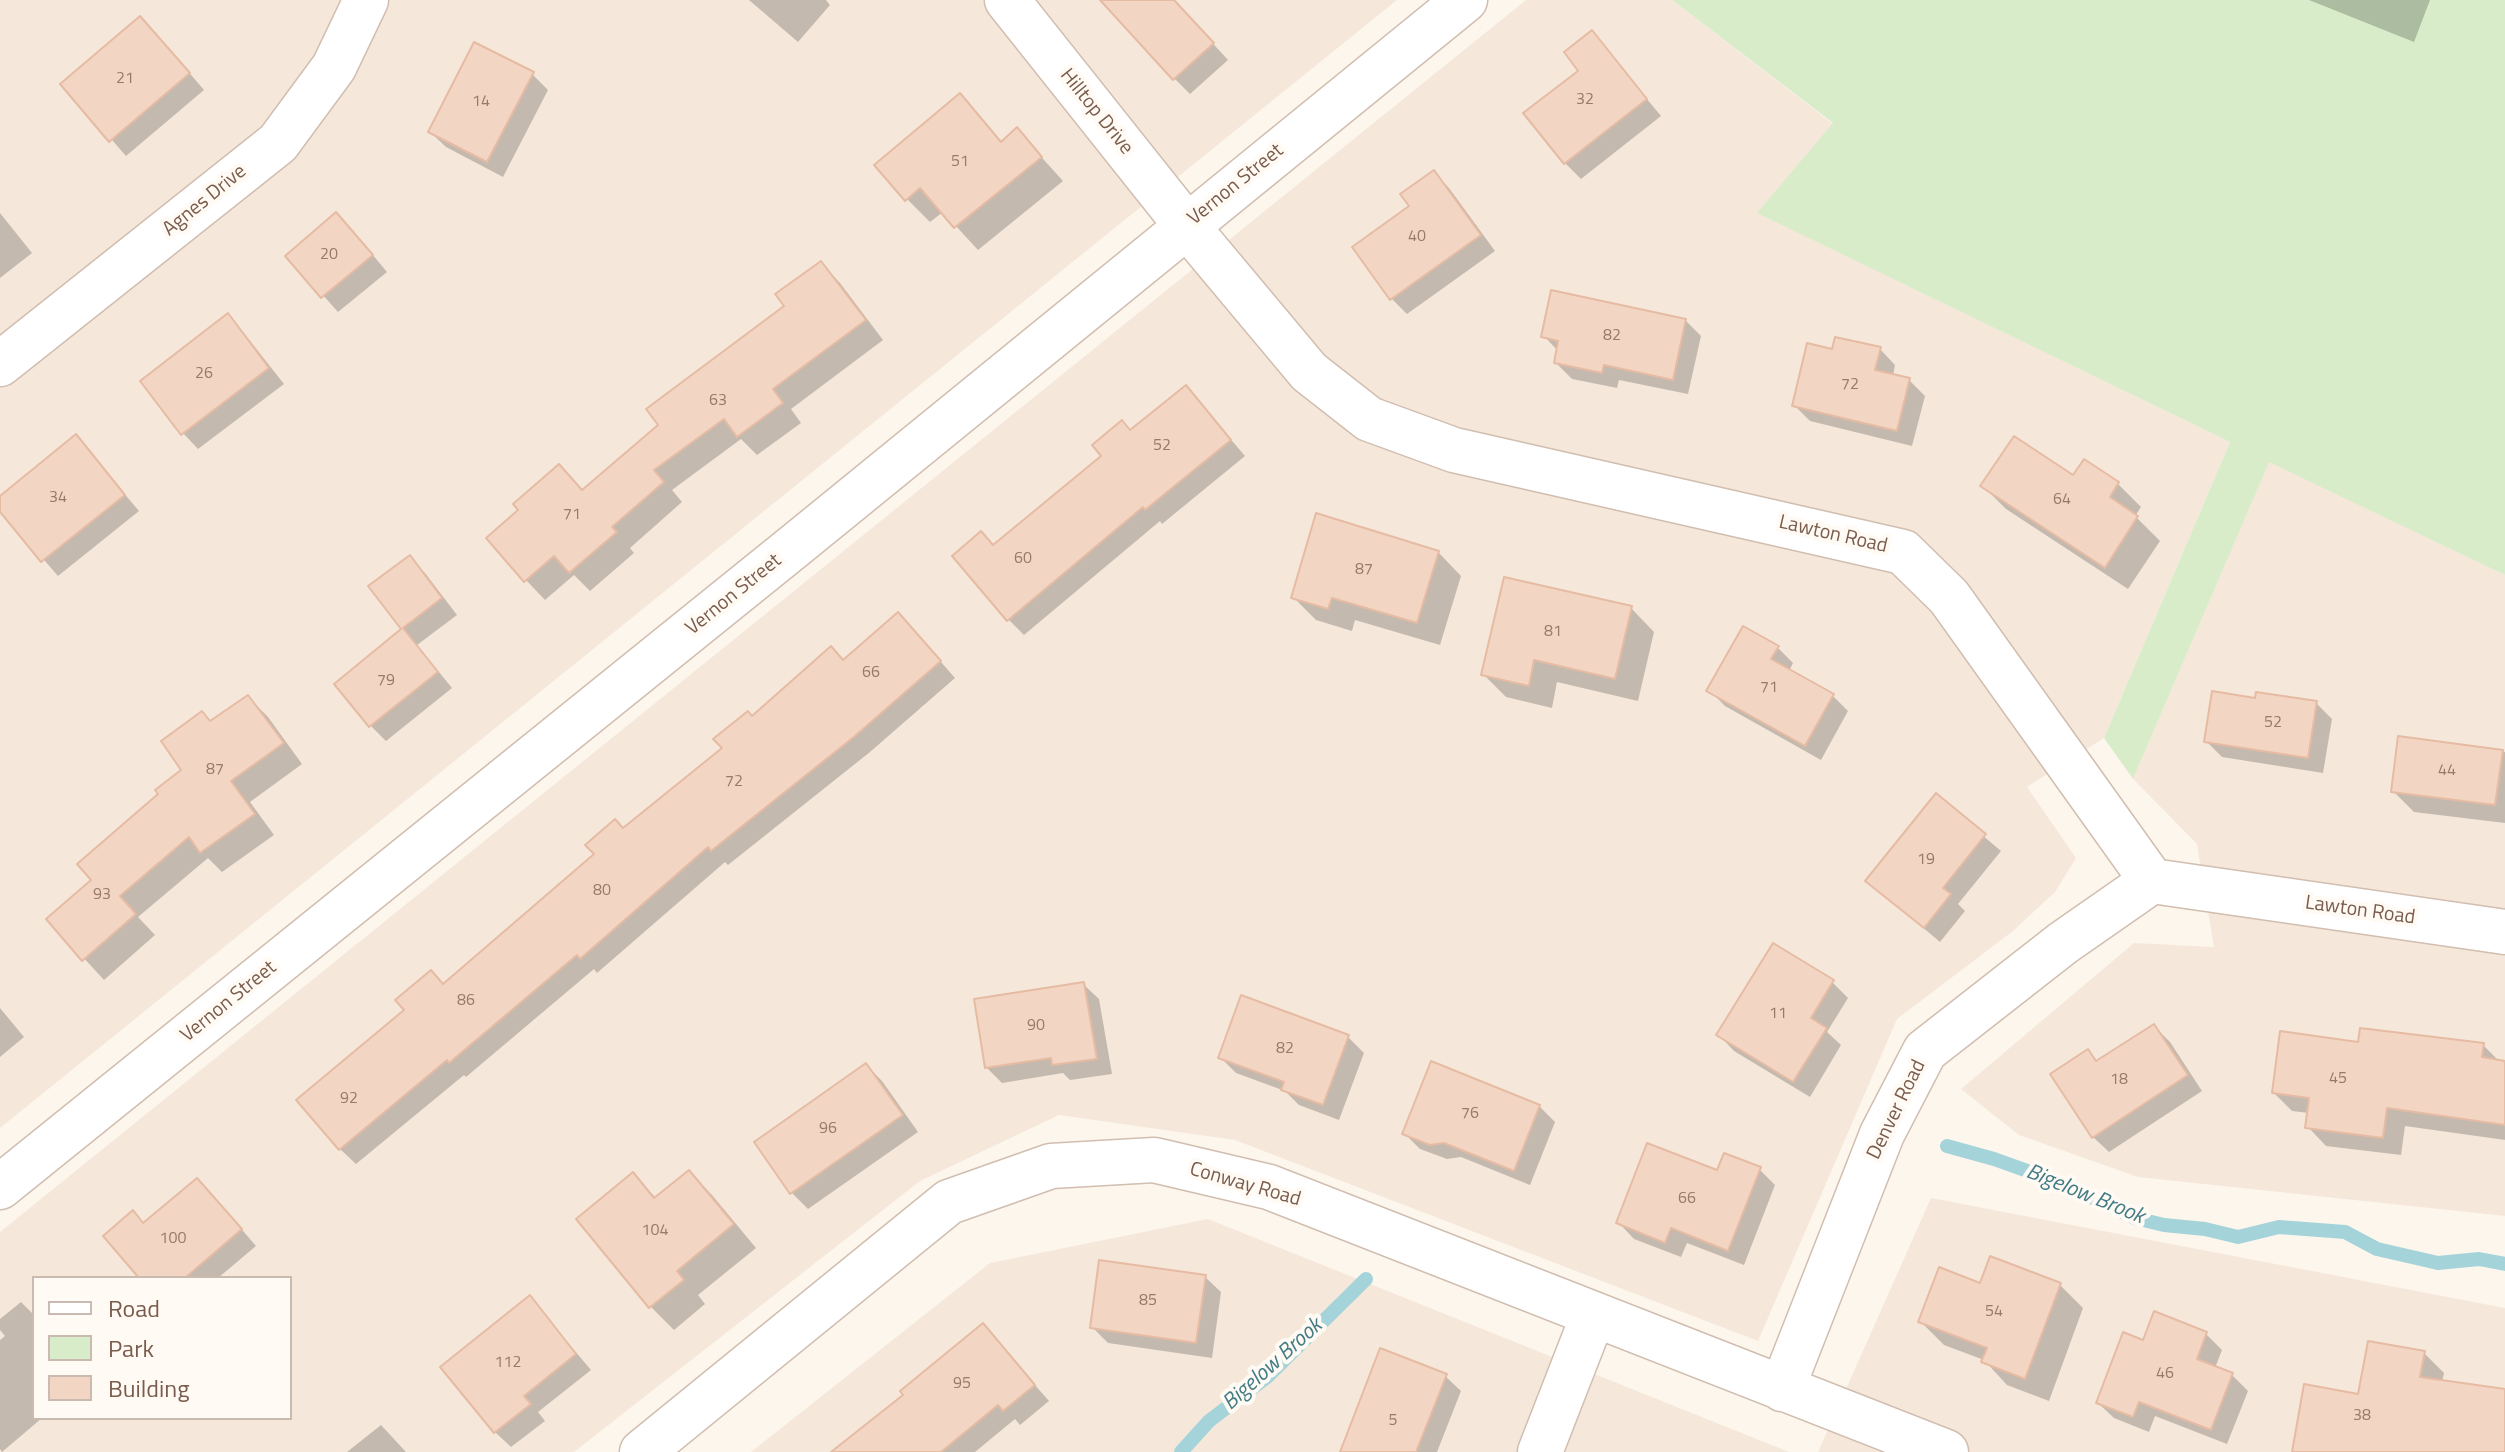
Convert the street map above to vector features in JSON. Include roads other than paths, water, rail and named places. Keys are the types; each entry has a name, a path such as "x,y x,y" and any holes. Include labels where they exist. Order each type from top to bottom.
{"street":[{"name":"Agnes Drive","path":"0,364 278,143 334,67 366,0"},
{"name":"Hilltop Drive","path":"1007,0 1186,225"},
{"name":"Vernon Street","path":"0,1187 1465,0"},
{"name":"Lawton Road","path":"1186,225 1309,372 1369,419 1454,450 1903,552 1949,597 2152,881 2505,932"},
{"name":"Denver Road","path":"1782,1389 1882,1134 1925,1051 2063,943 2152,881"},
{"name":"Conway Road","path":"642,1452 949,1202 1051,1166 1154,1160 1269,1187 1946,1452"},
{"path":"1540,1452 1593,1316"}],"waterway":[{"name":"Bigelow Brook","path":"1947,1146 2036,1174 2135,1218 2164,1225 2205,1229 2238,1237 2279,1227 2345,1232 2377,1249 2438,1263 2479,1259 2505,1264"},
{"name":"Bigelow Brook","path":"1181,1452 1209,1421 1267,1377 1366,1279"}]}
